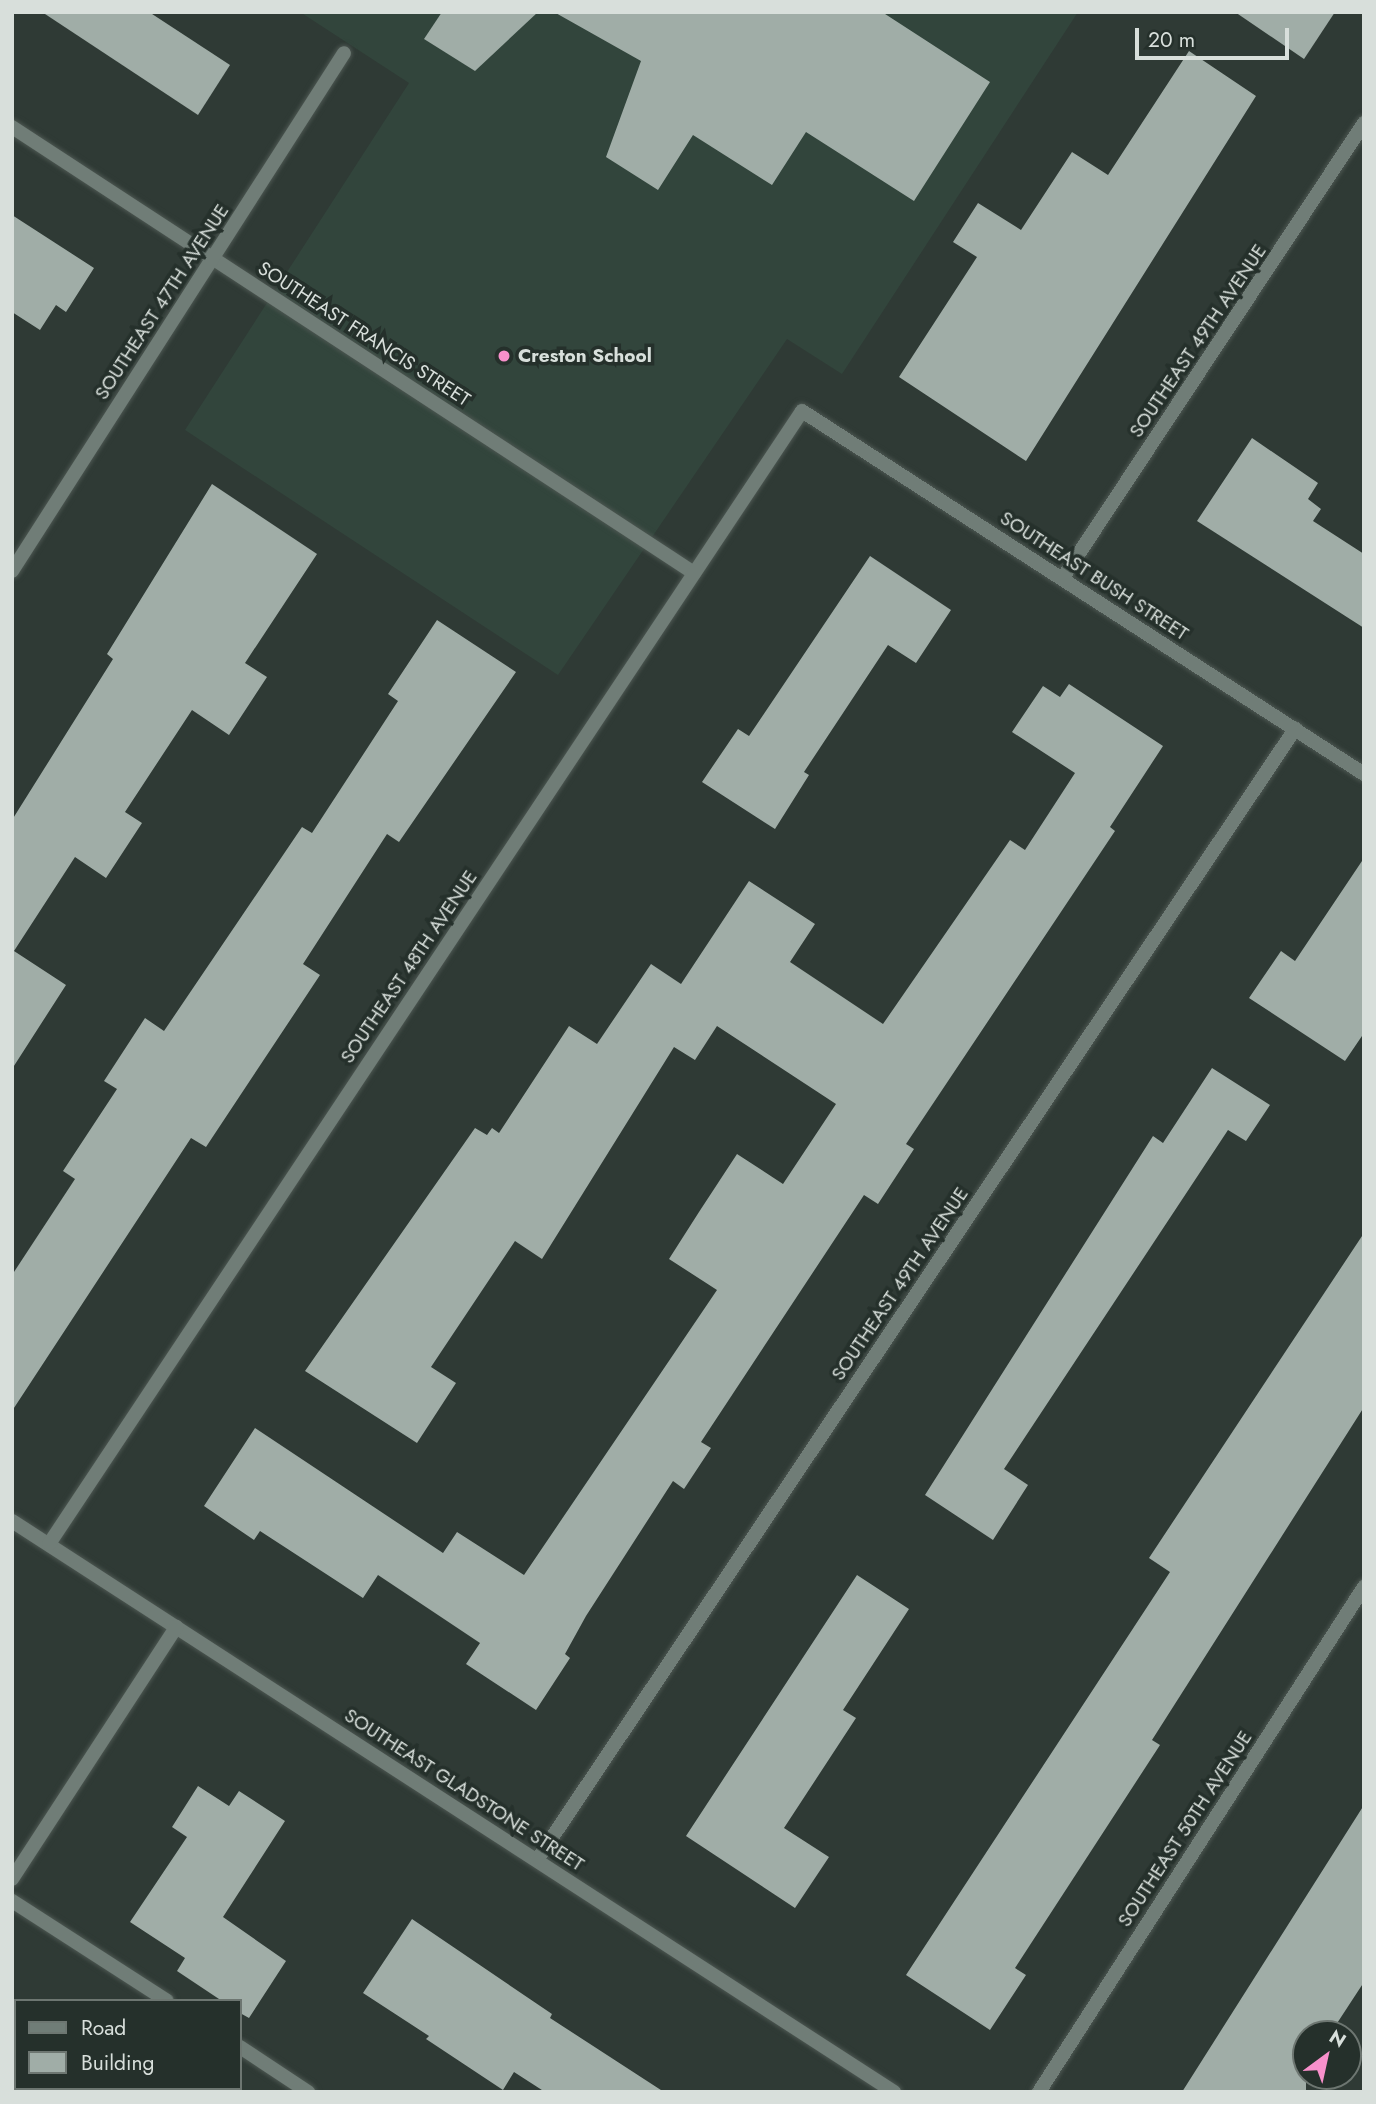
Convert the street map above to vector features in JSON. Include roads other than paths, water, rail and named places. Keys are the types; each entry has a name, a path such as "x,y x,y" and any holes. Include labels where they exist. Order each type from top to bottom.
{"street":[{"name":"SOUTHEAST 47TH AVENUE","path":"12,571 344,53"},
{"name":"SOUTHEAST 49TH AVENUE","path":"1062,579 1364,123"},
{"name":"SOUTHEAST FRANCIS STREET","path":"12,127 694,573"},
{"name":"SOUTHEAST BUSH STREET","path":"802,411 1364,774"},
{"name":"SOUTHEAST 48TH AVENUE","path":"49,1544 802,411"},
{"name":"SOUTHEAST 49TH AVENUE","path":"537,1860 1294,729"},
{"name":"SOUTHEAST GLADSTONE STREET","path":"12,1521 894,2092"},
{"name":"SOUTHEAST 50TH AVENUE","path":"1039,2092 1364,1587"},
{"path":"12,1879 176,1627"},
{"path":"12,1900 164,1999"},
{"path":"242,2048 309,2092"}],"place":[{"name":"Creston School","path":"504,356"}]}
